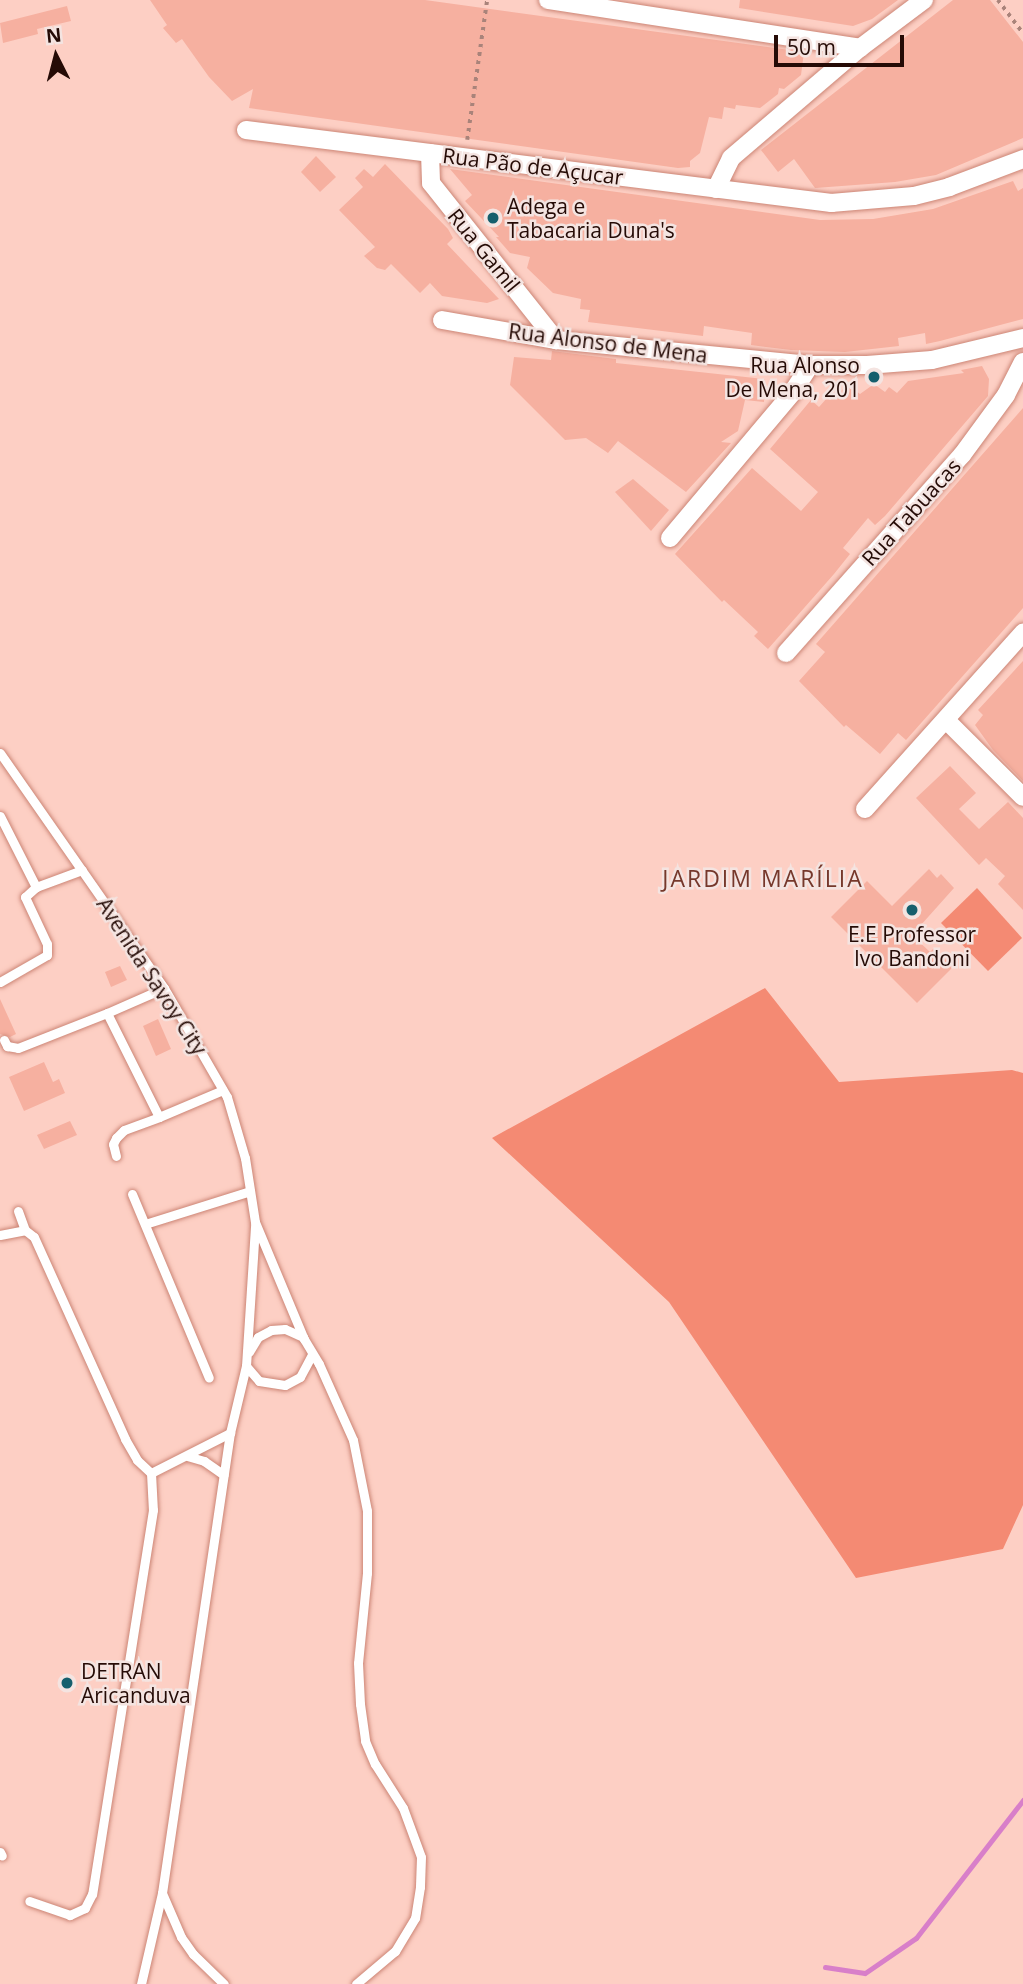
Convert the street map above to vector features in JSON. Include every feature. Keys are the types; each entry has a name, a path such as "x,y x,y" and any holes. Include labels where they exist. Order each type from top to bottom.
{"street":[{"path":"548,0 860,48"},
{"path":"716,189 731,158 860,48 924,0"},
{"name":"Rua Pão de Açucar","path":"246,130 831,203 876,201 949,187 1023,159"},
{"name":"Rua Gamil","path":"430,153 431,183 556,340"},
{"name":"Rua Alonso de Mena","path":"442,320 556,340 810,365 867,365 932,360 1023,338"},
{"name":"Rua Tabuacas","path":"786,653 962,455 1006,395 1023,362"},
{"path":"670,538 792,393 810,365"},
{"path":"865,809 1023,633"},
{"path":"947,720 1023,797"}],"lane":[{"name":"Avenida Savoy City","path":"0,753 164,988 223,1090 244,1158 255,1222"},
{"path":"0,816 36,887"},
{"path":"0,982 47,956 47,944 25,897 36,887 82,870"},
{"path":"4,1040 7,1046 18,1048 164,988"},
{"path":"107,1013 159,1117"},
{"path":"116,1156 116,1138 124,1130 223,1090"},
{"path":"145,1224 250,1191"},
{"path":"132,1194 209,1378"},
{"path":"18,1211 25,1230"},
{"path":"255,1222 304,1339 353,1440 366,1500 368,1573 358,1663 365,1741 375,1764 404,1808 421,1857 415,1918 395,1951 356,1984"},
{"path":"141,1984 162,1893 230,1433 246,1362 255,1222"},
{"path":"0,1235 25,1230 31,1233 44,1256 132,1453 151,1473 153,1510 103,1808 92,1894 85,1908 71,1915 29,1901"},
{"path":"246,1362 258,1337 271,1330 292,1331 304,1339"},
{"path":"246,1362 259,1381 285,1385 300,1377 312,1354"},
{"path":"151,1473 230,1433"},
{"path":"187,1456 204,1461 224,1475"},
{"path":"162,1893 193,1954 224,1984"}],"path":[{"path":"464,157 487,0"},
{"path":"998,0 1023,33"}],"shaded area":[{"path":"977,888 1022,938 988,971 941,923"},
{"path":"765,988 839,1082 1012,1070 1023,1073 1023,1505 1003,1549 856,1578 669,1302 492,1138"}],"building":[{"path":"150,0 425,0 804,52 801,75 784,89 779,88 778,94 760,108 736,105 735,109 724,107 722,119 709,117 700,153 690,161 690,167 678,168 249,108 253,89 232,101 209,77 182,39 176,43 163,28 167,25"},
{"path":"740,0 898,0 872,19 853,26 739,8"},
{"path":"953,0 990,0 1023,42 1023,138 936,175 895,182 815,188 794,159 778,172 761,150"},
{"path":"67,6 71,21 37,29 38,34 3,43 0,23"},
{"path":"316,156 336,177 320,192 301,172"},
{"path":"385,164 448,229 453,238 447,244 499,299 487,303 442,296 430,283 420,293 391,264 385,270 377,268 364,256 375,247 339,210 363,187 355,178 364,169 373,177"},
{"path":"450,169 820,220 873,219 933,209 1013,181 1018,191 1023,188 1023,319 926,344 925,333 898,338 899,346 845,352 751,345 752,333 704,326 703,336 588,322 590,310 580,309 581,299 553,293 527,268 530,257 510,253 496,237 499,237 465,201 472,195"},
{"path":"552,351 616,359 616,363 765,379 764,402 745,400 738,431 721,442 731,443 686,492 618,441 608,453 586,438 565,440 510,385 514,357 551,360"},
{"path":"982,366 989,379 988,396 885,516 875,525 868,518 843,548 850,554 768,649 754,636 758,632 724,600 722,602 675,554 752,468 801,511 818,492 770,449 811,400 819,407 827,398 830,400 848,385 860,394 874,384 885,392 889,387 897,393 908,381 964,373 961,370"},
{"path":"1023,408 1023,608 906,740 898,733 880,754 846,725 844,727 799,681 825,652 816,644"},
{"path":"633,479 669,510 651,531 615,492"},
{"path":"1023,661 1023,781 993,750 975,725 983,715 978,710"},
{"path":"950,766 976,793 959,809 979,829 1008,802 1023,818 1023,910 998,884 1005,876 986,858 979,865 916,798"},
{"path":"929,869 937,878 941,874 954,888 912,935 930,952 934,948 953,967 917,1003 831,917 867,881 892,906"},
{"path":"120,966 127,980 111,987 105,972"},
{"path":"0,999 16,1034 10,1037 0,1034"},
{"path":"158,1019 171,1049 156,1056 143,1026"},
{"path":"44,1062 53,1082 59,1079 65,1093 24,1111 9,1077"},
{"path":"70,1121 77,1135 44,1149 37,1135"}],"waterway":[{"path":"825,1967 865,1973 916,1938 1023,1800"}],"place":[{"name":"Adega e Tabacaria Duna's","path":"493,218"},
{"name":"Rua Alonso De Mena, 201","path":"874,377"},
{"name":"E.E Professor Ivo Bandoni","path":"912,910"},
{"name":"DETRAN Aricanduva","path":"67,1683"}],"district":[{"name":"JARDIM MARÍLIA","path":"763,878"}]}
